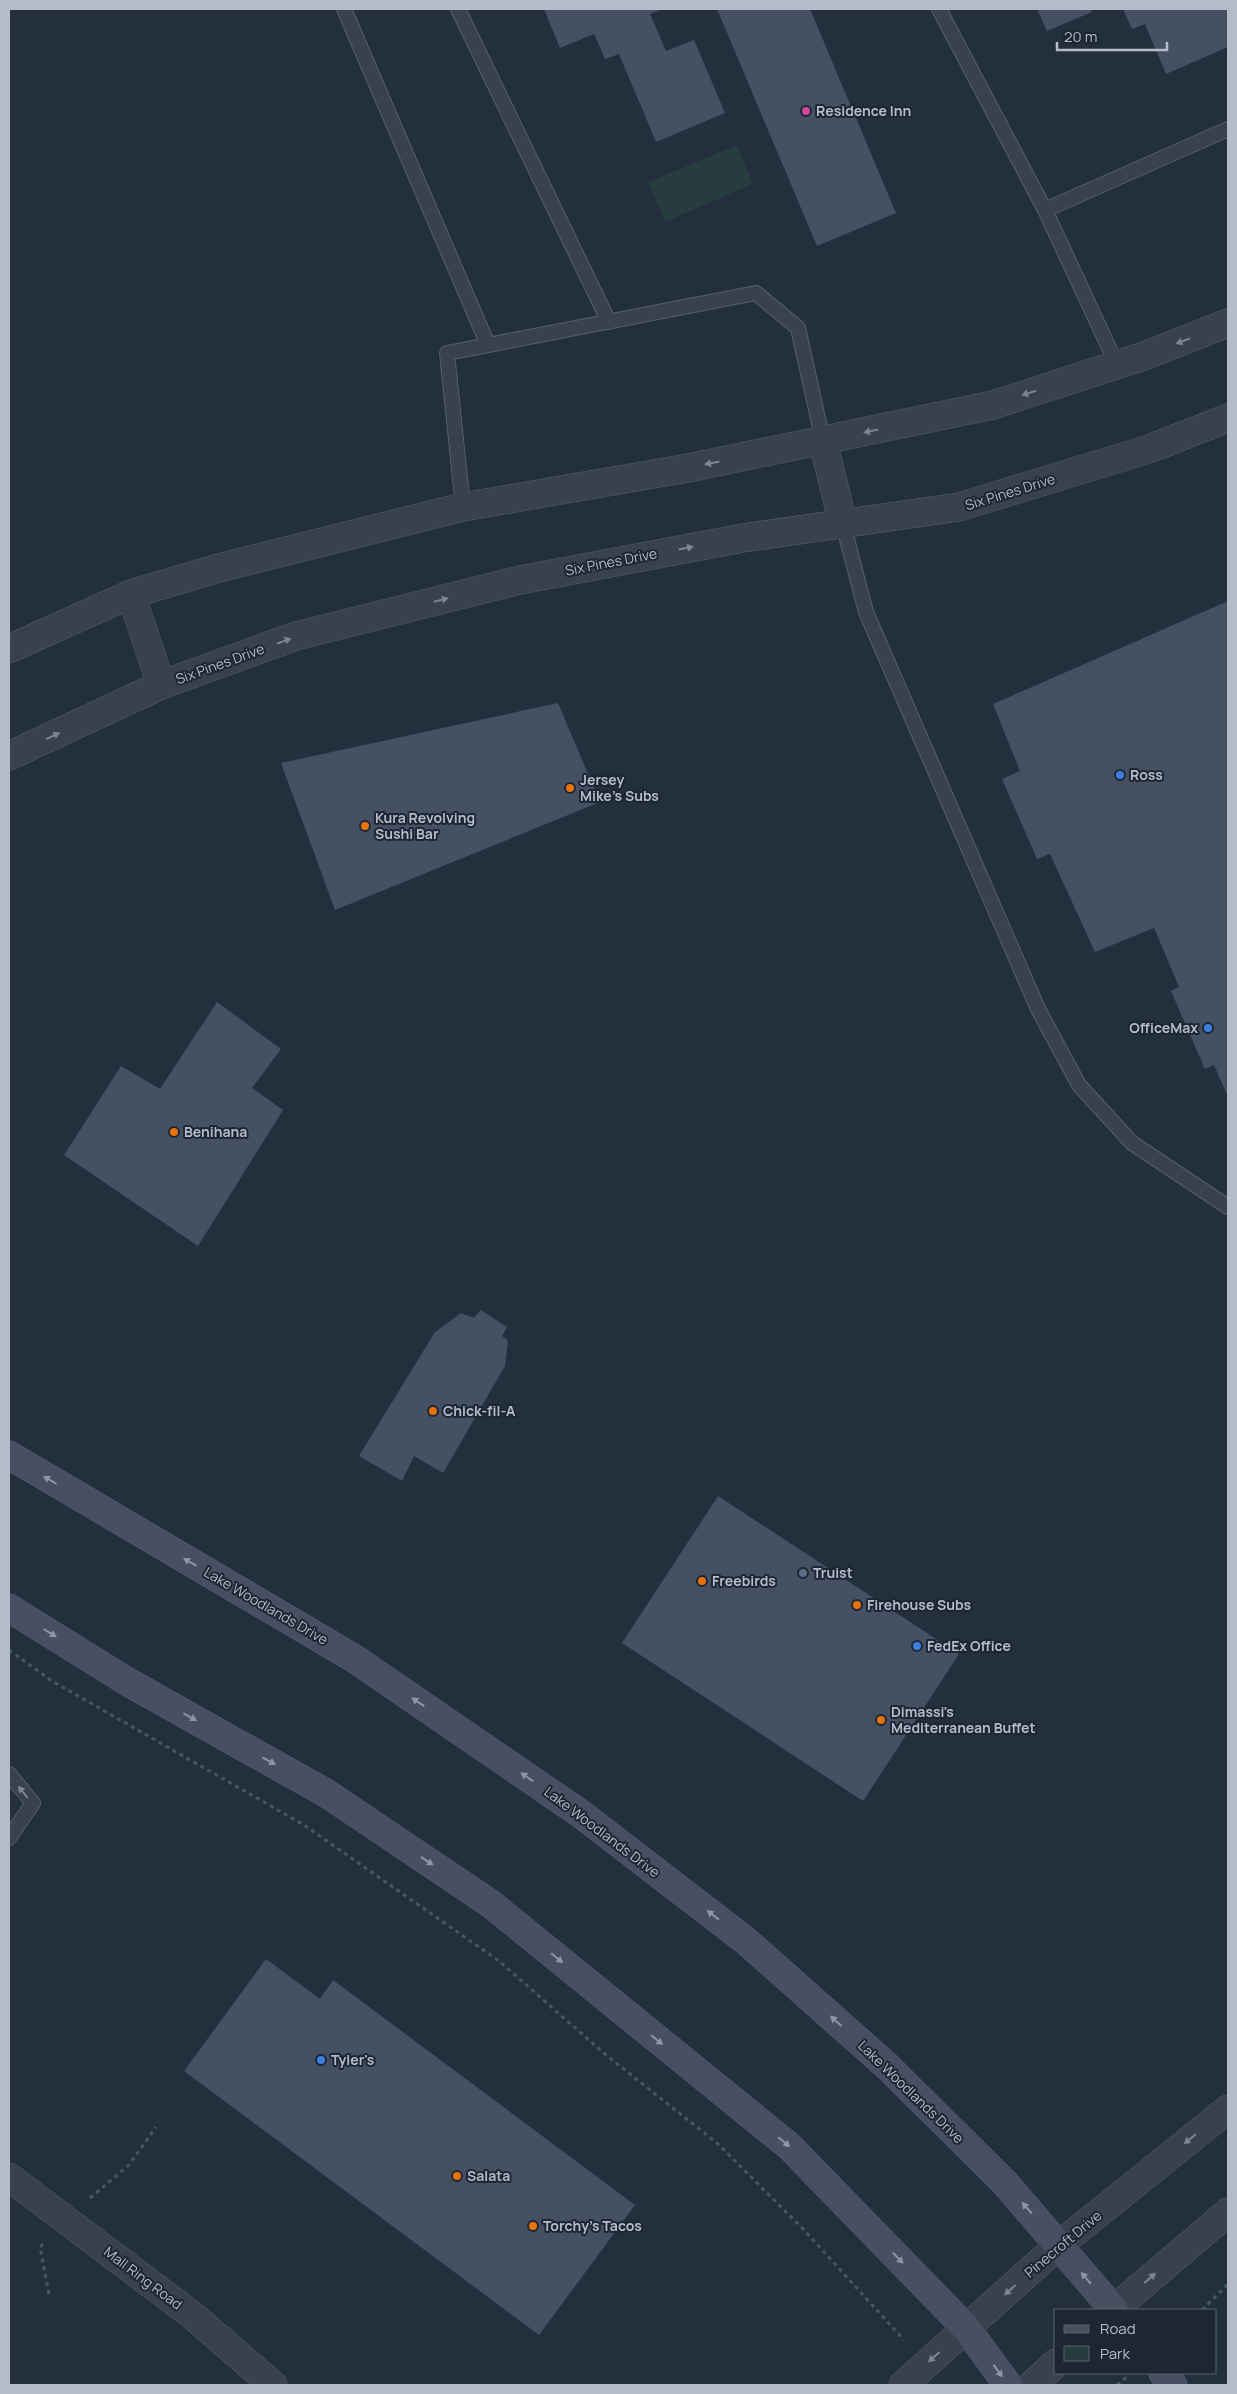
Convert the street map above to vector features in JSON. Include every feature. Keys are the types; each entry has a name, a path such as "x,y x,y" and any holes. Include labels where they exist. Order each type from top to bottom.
{"main road":[{"name":"Lake Woodlands Drive","path":"9,1455 355,1659 581,1814 746,1941 887,2066 1005,2183 1112,2309"},
{"path":"9,1608 128,1682 326,1793 491,1904 789,2146 966,2328 1008,2385"},
{"path":"1164,2374 1173,2385"}],"street":[{"path":"9,649 131,594 218,568 463,507 688,468 993,405 1117,365 1228,323"},
{"name":"Six Pines Drive","path":"9,756 161,685 296,636 520,580 742,538 959,507 1148,449 1228,418"},
{"path":"823,441 843,524"},
{"path":"131,594 161,685"},
{"name":"Pinecroft Drive","path":"903,2385 1059,2245 1228,2109"},
{"name":"Mall Ring Road","path":"9,2177 192,2314 273,2385"},
{"path":"1114,2309 1228,2212"},
{"path":"1032,2385 1054,2366"}],"lane":[{"path":"344,9 488,345"},
{"path":"458,9 608,322"},
{"path":"939,9 1045,210 1117,365"},
{"path":"1045,210 1228,129"},
{"path":"463,507 448,353 756,293 798,328 823,441"},
{"path":"843,524 866,612 1038,1009 1079,1084 1132,1142 1228,1207"},
{"path":"9,1774 33,1803 9,1838"}],"path":[{"path":"9,1650 52,1681 304,1825 499,1960 606,2055 717,2143 804,2230 926,2364"},
{"path":"1203,2309 1228,2284"},
{"path":"1117,2385 1131,2374"}],"green space":[{"path":"737,145 753,184 665,222 648,182"}],"building":[{"path":"544,9 662,9 650,14 666,51 694,40 725,113 656,142 619,54 605,59 594,34 560,48"},
{"name":"Residence Inn","path":"717,9 810,9 896,213 817,246"},
{"path":"1037,9 1091,9 1092,12 1047,31"},
{"path":"1123,9 1228,9 1228,47 1166,74 1145,24 1132,29"},
{"name":"Ross","path":"1228,601 1228,1097 1214,1065 1205,1069 1171,991 1179,987 1154,928 1095,952 1050,854 1037,859 1002,779 1020,771 993,704"},
{"path":"558,703 600,802 335,910 281,763"},
{"name":"Benihana","path":"217,1002 281,1049 252,1088 283,1110 198,1246 64,1155 121,1066 160,1089"},
{"name":"Chick-fil-A","path":"481,1310 507,1327 502,1336 508,1341 505,1366 443,1473 414,1456 402,1481 359,1456 435,1332 461,1313 474,1318"},
{"path":"718,1496 959,1654 863,1801 622,1643"},
{"path":"266,1959 320,1999 333,1980 635,2205 539,2335 184,2071"}],"place":[{"name":"Residence Inn","path":"806,111"},
{"name":"Ross","path":"1120,775"},
{"name":"Jersey Mike's Subs","path":"570,788"},
{"name":"Kura Revolving Sushi Bar","path":"365,826"},
{"name":"OfficeMax","path":"1208,1028"},
{"name":"Benihana","path":"174,1132"},
{"name":"Chick-fil-A","path":"433,1411"},
{"name":"Truist","path":"803,1573"},
{"name":"Freebirds","path":"702,1581"},
{"name":"Firehouse Subs","path":"857,1605"},
{"name":"FedEx Office","path":"917,1646"},
{"name":"Dimassi's Mediterranean Buffet","path":"881,1720"},
{"name":"Tyler's","path":"321,2060"},
{"name":"Salata","path":"457,2176"},
{"name":"Torchy's Tacos","path":"533,2226"}]}
